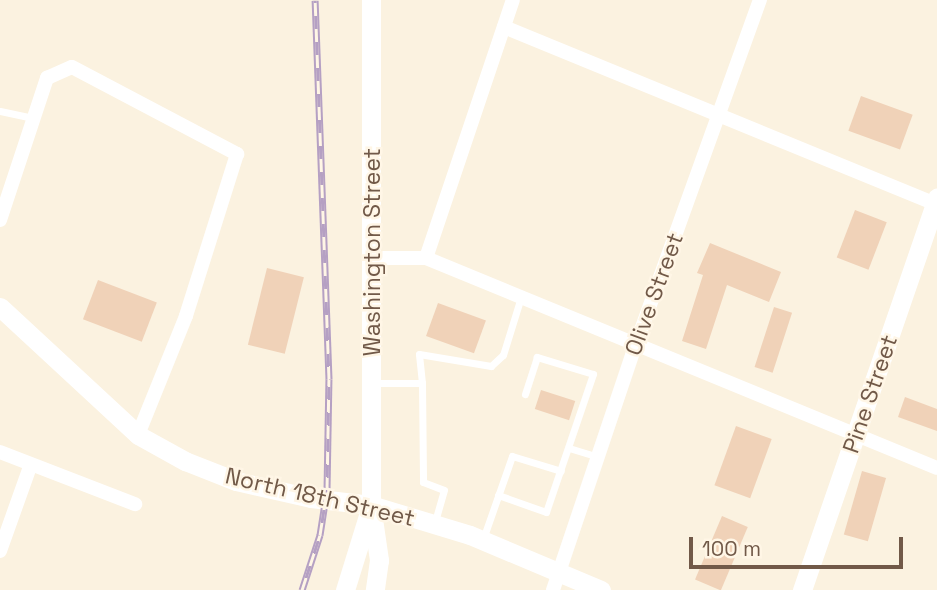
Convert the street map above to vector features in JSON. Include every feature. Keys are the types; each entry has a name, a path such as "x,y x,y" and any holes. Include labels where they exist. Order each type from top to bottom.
{"street":[{"name":"Washington Street","path":"371,0 371,505 379,560 375,590"},
{"path":"426,258 513,0"},
{"name":"Olive Street","path":"553,590 636,344 760,0"},
{"path":"504,27 936,202"},
{"path":"2,211 47,78 72,67 237,154 186,316 138,435"},
{"name":"Pine Street","path":"802,590 936,202"},
{"path":"373,258 426,258 937,468"},
{"name":"North 18th Street","path":"0,307 138,435 185,461 236,481 311,498 371,505 483,539 601,590"},
{"path":"0,452 135,503"},
{"path":"0,551 32,464"},
{"name":"Washington Street","path":"345,590 371,505"}],"lane":[{"path":"0,111 34,118"},
{"path":"434,524 444,490 423,482 419,354 491,366 503,355 520,297"},
{"path":"498,495 546,512 593,374 537,357 526,394"},
{"path":"372,383 422,383"},
{"path":"569,448 598,457"},
{"path":"483,539 512,456 561,471"}],"building":[{"path":"861,96 913,115 900,150 848,131"},
{"path":"855,210 887,222 868,270 837,258"},
{"path":"710,243 781,272 769,302 727,285 706,349 682,341 703,275 697,273"},
{"path":"267,268 304,277 285,354 248,345"},
{"path":"98,280 157,303 142,342 83,319"},
{"path":"438,303 486,320 474,353 426,336"},
{"path":"774,307 792,313 773,373 755,367"},
{"path":"541,390 575,401 569,420 535,409"},
{"path":"905,397 937,409 937,431 898,417"},
{"path":"736,426 772,439 750,498 714,485"},
{"path":"862,471 886,478 868,541 844,534"},
{"path":"722,516 748,527 721,590 695,580"}],"railway":[{"path":"302,590 320,535 327,490 329,379 315,0"}]}
